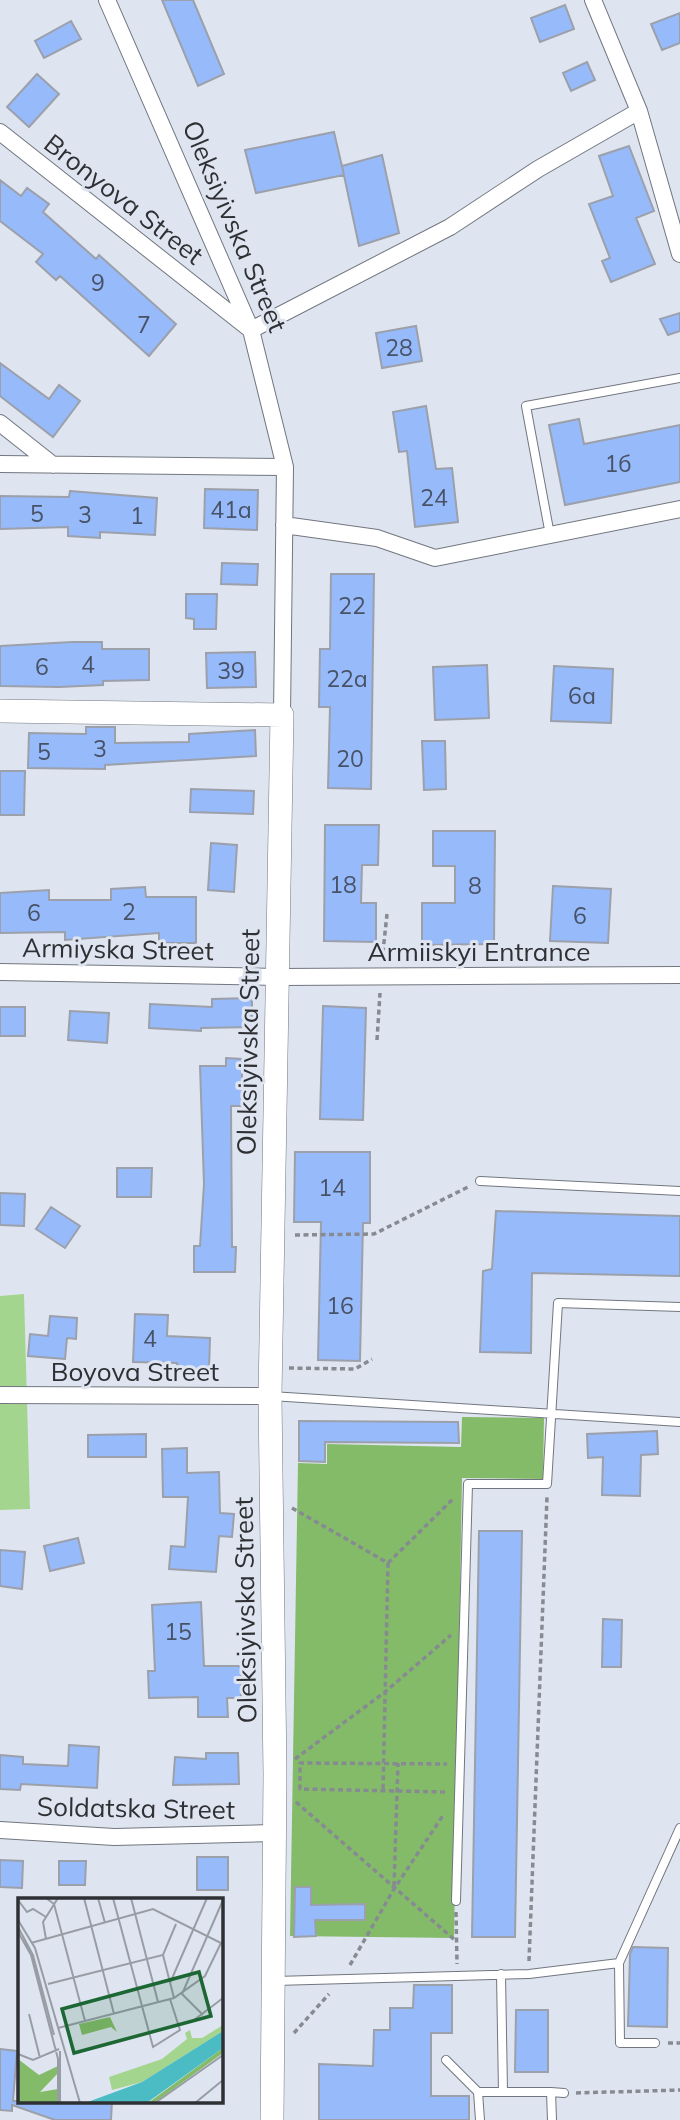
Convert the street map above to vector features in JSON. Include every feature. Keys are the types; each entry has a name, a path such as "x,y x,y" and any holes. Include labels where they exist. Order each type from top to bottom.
{"street":[{"name":"Oleksiyivska Street","path":"107,0 251,330 285,467 270,1396 275,1774 272,2120"},
{"path":"593,0 639,111 680,254"},
{"path":"251,330 450,228 538,169 639,111"},
{"name":"Bronyova Street","path":"0,132 251,330"},
{"path":"0,424 53,465"},
{"path":"0,464 285,467"},
{"path":"284,525 377,538 435,558 680,509"},
{"path":"0,711 282,715"},
{"name":"Armiyska Street","path":"0,972 278,977"},
{"name":"Armiiskyi Entrance","path":"278,977 680,975"},
{"name":"Boyova Street","path":"0,1395 270,1396"},
{"name":"Soldatska Street","path":"0,1830 114,1837 273,1833"}],"lane":[{"path":"550,535 526,406 680,378"},
{"path":"480,1181 680,1191"},
{"path":"456,1901 468,1484 547,1484 558,1303 680,1307"},
{"path":"270,1396 680,1422"},
{"path":"655,2043 620,2043 618,1963 680,1828"},
{"path":"272,1981 528,1974 618,1963"},
{"path":"501,1975 503,2092"},
{"path":"446,2060 478,2092 480,2120"},
{"path":"478,2092 564,2093"},
{"path":"551,2092 552,2120"}],"path":[{"path":"273,1235 374,1234 480,1181"},
{"path":"286,1368 355,1369 372,1359"},
{"path":"383,1790 388,1563 468,1484"},
{"path":"528,1974 547,1484"},
{"path":"286,1505 388,1563"},
{"path":"288,1764 384,1692 465,1623"},
{"path":"458,1792 300,1789 300,1763 460,1764"},
{"path":"394,1889 398,1763"},
{"path":"286,2042 342,1979 394,1889 458,1792"},
{"path":"288,1794 456,1941"},
{"path":"456,1901 457,1977"},
{"path":"564,2093 680,2090"}],"green space":[{"path":"24,1294 30,1509 0,1510 0,1296"},
{"path":"462,1417 544,1418 543,1479 462,1478 454,1938 290,1936 298,1463 327,1464 327,1444 461,1447"}],"building":[{"path":"162,0 193,0 224,74 198,86"},
{"path":"565,5 574,29 540,42 531,18"},
{"path":"680,13 680,43 662,50 651,24"},
{"path":"71,21 81,39 44,58 35,41"},
{"path":"587,62 595,80 571,91 563,73"},
{"path":"37,74 59,94 29,127 7,107"},
{"path":"334,132 344,175 256,193 245,150"},
{"path":"629,146 654,211 636,218 655,264 611,282 602,261 610,258 589,204 613,196 599,156"},
{"path":"382,155 399,233 359,246 342,166"},
{"path":"0,180 21,196 27,188 49,204 43,212 96,259 99,255 176,324 149,356 60,276 56,280 36,262 43,254 0,221"},
{"path":"680,313 680,331 668,335 660,319"},
{"path":"416,326 422,361 382,368 376,333"},
{"path":"0,363 49,399 59,385 80,401 53,437 0,396"},
{"path":"426,406 436,469 452,468 458,522 415,527 407,451 399,452 393,412"},
{"path":"579,419 584,444 680,425 680,482 565,505 549,425"},
{"path":"205,489 258,490 257,530 204,528"},
{"path":"70,491 157,498 155,535 100,532 100,538 68,536 68,527 0,529 0,496 69,497"},
{"path":"222,563 258,564 257,585 221,584"},
{"path":"331,574 374,574 371,789 328,788 330,707 319,707 320,649 330,649"},
{"path":"186,594 217,594 216,629 194,629 194,619 186,618"},
{"path":"102,642 102,649 149,649 149,680 103,681 103,685 59,687 0,686 0,646"},
{"path":"255,652 256,687 207,688 206,653"},
{"path":"487,665 489,718 435,720 433,667"},
{"path":"554,666 613,669 611,723 551,721"},
{"path":"86,727 115,727 115,743 189,742 189,734 255,730 256,756 105,765 105,769 28,768 29,733 86,734"},
{"path":"422,741 445,741 446,789 424,790"},
{"path":"0,771 25,771 24,815 0,815"},
{"path":"191,789 254,791 253,814 190,812"},
{"path":"325,825 379,825 378,865 362,865 361,903 376,903 376,942 324,941"},
{"path":"433,831 495,831 494,944 422,945 422,903 455,903 455,866 433,866"},
{"path":"211,843 237,845 234,892 208,890"},
{"path":"553,886 611,889 608,943 550,941"},
{"path":"145,887 146,897 196,897 196,943 159,943 159,933 65,940 65,932 0,933 0,893 49,890 49,900 111,900 111,889"},
{"path":"252,998 252,1027 201,1028 201,1031 149,1028 150,1004 212,1007 212,999"},
{"path":"323,1006 366,1008 363,1120 320,1119"},
{"path":"0,1007 25,1007 25,1036 0,1036"},
{"path":"70,1011 109,1013 107,1043 68,1040"},
{"path":"226,1058 242,1059 242,1106 231,1106 232,1247 236,1247 235,1272 194,1272 194,1246 200,1246 204,1184 200,1066 226,1066"},
{"path":"295,1152 370,1152 370,1223 363,1223 360,1361 318,1360 321,1222 294,1222"},
{"path":"117,1168 152,1168 151,1197 117,1197"},
{"path":"0,1193 25,1194 24,1226 0,1225"},
{"path":"51,1207 80,1226 65,1248 36,1229"},
{"path":"496,1211 680,1216 680,1276 532,1273 531,1353 480,1352 483,1271 492,1269"},
{"path":"135,1314 168,1315 167,1336 210,1338 209,1370 177,1369 177,1363 133,1362"},
{"path":"50,1316 77,1318 76,1339 67,1338 65,1359 28,1356 30,1334 48,1336"},
{"path":"299,1421 458,1422 459,1443 325,1442 325,1462 299,1461"},
{"path":"657,1431 658,1454 641,1455 640,1496 602,1495 603,1457 588,1458 587,1434"},
{"path":"146,1434 146,1457 88,1457 88,1435"},
{"path":"187,1448 187,1473 219,1472 220,1513 234,1514 232,1537 219,1536 216,1572 169,1569 171,1546 185,1547 188,1497 163,1497 162,1449"},
{"path":"479,1531 522,1531 515,1937 472,1937"},
{"path":"78,1538 84,1563 50,1571 44,1546"},
{"path":"0,1550 25,1552 22,1589 0,1586"},
{"path":"201,1602 204,1666 241,1666 241,1698 227,1698 228,1717 198,1717 198,1697 149,1698 148,1671 155,1671 152,1605"},
{"path":"603,1619 622,1620 621,1667 602,1667"},
{"path":"69,1745 99,1747 97,1788 21,1784 20,1790 0,1789 0,1755 23,1757 23,1764 68,1766"},
{"path":"206,1753 238,1753 239,1784 173,1785 175,1757 206,1759"},
{"path":"197,1857 228,1857 228,1890 197,1890"},
{"path":"0,1860 23,1861 22,1888 0,1887"},
{"path":"59,1861 86,1861 85,1885 59,1885"},
{"path":"295,1887 311,1887 311,1905 365,1904 365,1920 315,1920 316,1936 294,1937"},
{"path":"633,1947 668,1948 667,2027 628,2026 630,1954"},
{"path":"414,1985 452,1985 452,2033 431,2033 431,2096 469,2096 469,2120 319,2120 319,2064 373,2066 374,2030 390,2030 390,2008 413,2008"},
{"path":"516,2010 548,2010 548,2072 515,2072"},
{"path":"0,2049 17,2051 13,2101 112,2102 111,2120 55,2120 12,2105 12,2111 0,2110"}]}
